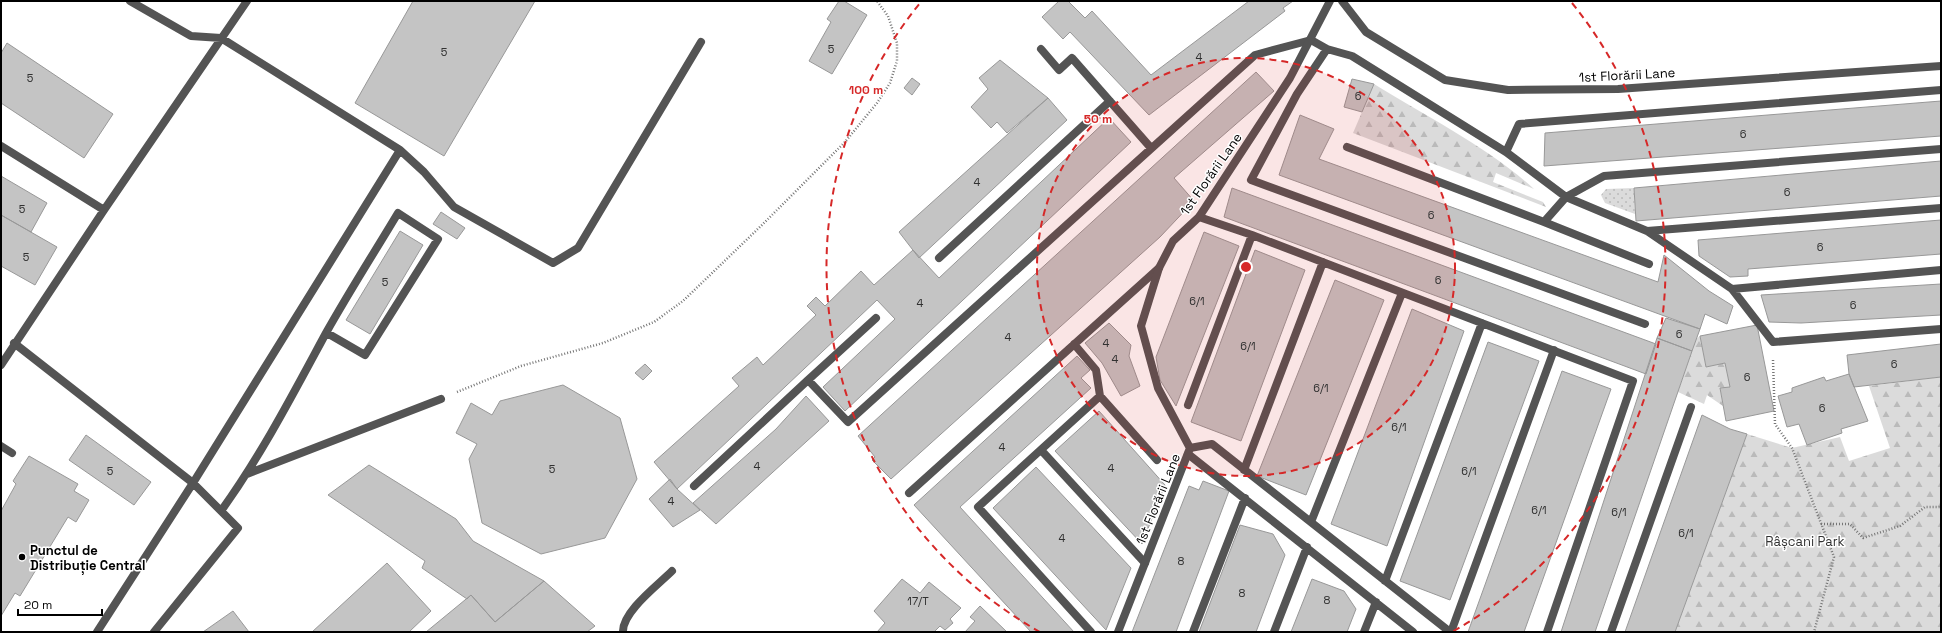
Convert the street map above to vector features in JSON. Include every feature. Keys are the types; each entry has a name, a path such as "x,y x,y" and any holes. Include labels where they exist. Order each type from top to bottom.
{"street":[{"path":"130,1 192,36 221,38 400,150 424,172 454,207 553,263 578,248 701,42"},
{"path":"1,365 14,343 104,210 221,38 248,1"},
{"name":"1st Florării Lane","path":"1118,632 1189,451 1158,388 1141,326 1159,268 1173,241 1199,217 1290,78 1330,1"},
{"name":"1st Florării Lane","path":"1342,1 1366,32 1445,80 1508,90 1618,89 1941,66"},
{"path":"808,380 848,422 1254,54 1311,40 1327,49 1352,56 1506,152 1566,197 1647,231 1732,290 1773,342 1941,329"},
{"path":"1041,49 1059,70 1072,58 1151,148"},
{"path":"1327,49 1297,94 1251,180 1645,324"},
{"path":"1506,152 1519,124 1941,90"},
{"path":"939,258 1110,101"},
{"path":"1,146 104,210"},
{"path":"1347,147 1544,222 1649,264"},
{"path":"1544,222 1566,197 1604,176 1941,149"},
{"path":"98,632 193,483 400,150"},
{"path":"1647,231 1941,208"},
{"path":"221,511 247,474 302,380 327,333 398,213 438,239 365,355 327,333"},
{"path":"1199,217 1252,235 1633,381 1547,632"},
{"path":"1188,405 1252,235"},
{"path":"1244,470 1323,262"},
{"path":"909,493 1159,268"},
{"path":"1732,290 1941,270"},
{"path":"1311,522 1402,293"},
{"path":"694,486 876,318"},
{"path":"1385,581 1482,323"},
{"path":"14,343 193,483 238,528 154,632"},
{"path":"1074,344 1096,370 1100,396 1157,460"},
{"path":"1189,451 1212,444 1450,632 1554,350"},
{"path":"1091,632 978,507 1100,396"},
{"path":"247,474 441,399"},
{"path":"1611,632 1691,407"},
{"path":"1,446 12,453"},
{"path":"1041,450 1145,562"},
{"path":"1189,451 1245,498 1414,632"},
{"path":"1194,632 1245,498"},
{"path":"1274,632 1307,547"},
{"path":"623,632 625,620 631,611 672,572"},
{"path":"1364,632 1376,602"}],"path":[{"path":"441,399 521,366 603,343 654,322 683,301 845,142 877,103 890,82 897,61 897,43 888,16 877,1"},
{"path":"1773,342 1775,424 1792,448 1834,557 1814,632"},
{"path":"1821,524 1850,524 1863,538 1900,526 1925,507 1941,507"}],"green space":[{"path":"1374,84 1477,146 1534,189 1496,173 1493,182 1543,202 1546,207 1353,133"},
{"path":"1634,188 1635,214 1605,203 1601,195 1606,189"},
{"path":"1700,336 1706,367 1725,363 1730,387 1720,388 1723,406 1707,395 1704,404 1678,392 1696,339"},
{"name":"Râșcani Park","path":"1941,377 1941,632 1675,632 1747,434 1792,448 1840,437 1849,461 1890,448 1869,386"}],"building":[{"path":"413,1 535,1 444,156 355,103"},
{"path":"839,1 844,1 867,15 832,74 809,61 831,22 827,19"},
{"path":"1059,1 1068,1 1085,18 1092,11 1151,75 1249,1 1293,1 1283,8 1285,11 1149,115 1070,32 1063,39 1042,17"},
{"path":"7,43 113,114 84,158 1,103 1,53"},
{"path":"1000,60 1048,98 1007,133 997,122 991,128 971,107 988,89 979,78"},
{"path":"1256,72 1274,91 1174,178 1194,201 1160,237 891,479 872,460 875,457 858,436"},
{"path":"912,78 920,84 912,95 904,88"},
{"path":"1352,79 1374,84 1362,112 1344,107"},
{"path":"1048,98 1067,120 919,258 899,232"},
{"path":"1941,101 1941,136 1544,166 1545,133"},
{"path":"1300,115 1334,129 1319,159 1658,282 1664,255 1709,291 1733,306 1727,324 1705,314 1700,329 1279,175"},
{"path":"1109,118 1131,142 845,411 823,387 895,319 877,300 677,489 654,462 739,386 732,378 757,357 763,365 816,315 807,306 816,297 825,306 861,271 874,285 913,250 939,278"},
{"path":"1941,161 1941,196 1636,221 1634,188"},
{"path":"1,176 47,203 31,232 1,215"},
{"path":"1232,188 1656,344 1646,374 1224,217"},
{"path":"441,212 465,228 457,239 433,224"},
{"path":"1,215 57,247 35,285 1,266"},
{"path":"1941,220 1941,254 1748,269 1748,276 1730,277 1699,256 1698,240"},
{"path":"400,231 423,245 370,334 346,320"},
{"path":"1204,232 1239,246 1176,406 1160,380 1156,357"},
{"path":"1255,250 1305,270 1241,441 1191,422"},
{"path":"1335,280 1384,300 1306,495 1257,476"},
{"path":"1941,284 1941,315 1801,323 1769,322 1761,295"},
{"path":"1412,309 1464,331 1387,546 1331,524"},
{"path":"1666,318 1700,329 1692,351 1657,338"},
{"path":"1109,323 1131,345 1129,356 1140,386 1121,396 1102,363 1085,343"},
{"path":"1757,325 1774,411 1726,421 1720,388 1730,387 1725,363 1706,367 1700,336"},
{"path":"1657,338 1692,351 1595,632 1561,632"},
{"path":"1488,342 1539,361 1450,600 1400,581"},
{"path":"1941,344 1941,377 1854,387 1849,374 1847,355"},
{"path":"1077,356 1090,370 1081,378 1091,388 960,507 1074,632 1031,632 914,505"},
{"path":"645,364 652,371 643,380 635,373"},
{"path":"1562,371 1611,389 1524,632 1468,632"},
{"path":"1849,374 1868,421 1841,429 1842,433 1807,445 1799,424 1787,427 1778,396 1792,392 1792,388 1824,377 1826,381"},
{"path":"563,385 620,418 637,479 605,538 541,554 482,523 469,459 477,444 456,433 471,403 492,415 500,401"},
{"path":"806,396 829,421 716,524 693,503 776,429"},
{"path":"1099,411 1165,485 1142,544 1055,451"},
{"path":"1702,415 1730,429 1747,434 1675,632 1625,632"},
{"path":"86,435 151,482 134,505 69,460"},
{"name":"Punctul de Distribuție Central","path":"29,456 78,484 74,491 89,500 76,522 68,517 20,596 15,593 1,616 1,511 16,484 13,481"},
{"path":"369,465 456,519 473,541 544,581 495,622 471,595 467,599 422,568 425,561 328,495"},
{"path":"1036,467 1131,568 1106,630 993,508"},
{"path":"670,479 677,489 700,510 673,527 649,499"},
{"path":"1203,481 1229,491 1176,632 1132,632 1189,486 1199,490"},
{"path":"1240,525 1273,534 1285,555 1256,632 1199,632"},
{"path":"387,563 431,611 409,632 312,632"},
{"path":"902,579 920,593 929,582 961,608 950,619 953,623 945,630 940,626 934,632 877,632 885,623 874,611"},
{"path":"1312,579 1344,591 1356,609 1347,632 1291,632"},
{"path":"544,581 595,626 587,632 426,632 471,595 495,622"},
{"path":"980,606 1007,632 965,632 975,621 970,617"},
{"path":"233,611 249,632 203,632"}],"place":[{"name":"Punctul de Distribuție Central","path":"22,557"}]}
